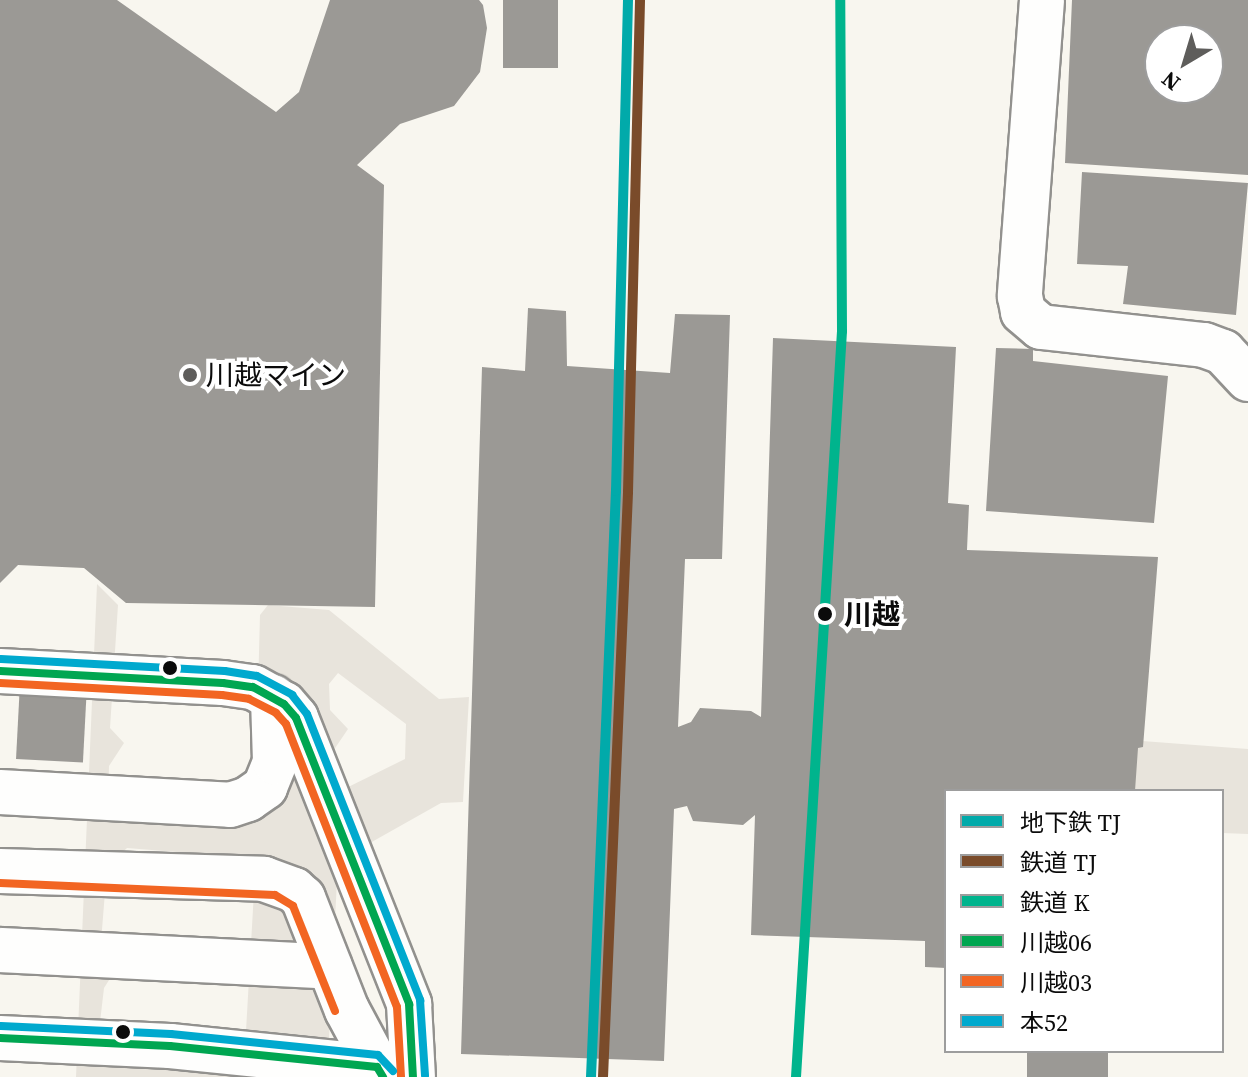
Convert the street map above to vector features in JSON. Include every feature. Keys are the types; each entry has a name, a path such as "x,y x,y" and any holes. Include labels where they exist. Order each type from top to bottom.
{"street":[{"path":"1042,0 1020,296 1023,312 1041,327 1204,345 1223,352 1248,379"},
{"path":"0,671 253,687 273,697 296,718 409,1004 391,1074"},
{"path":"0,792 230,805 248,799 265,787 275,762 273,697"},
{"path":"0,871 279,883 303,898 330,967 391,1074"},
{"path":"0,950 330,967"},
{"path":"0,1038 170,1046 391,1074"}],"shaded area":[{"path":"97,584 118,605 110,728 124,743 109,766 108,804 129,817 238,827 255,803 260,615 268,605 329,610 439,699 469,697 463,802 441,803 338,861 327,1077 76,1077","holes":["338,673 406,724 405,759 334,794 327,760 348,729 330,710 329,684","127,848 238,857 255,874 246,1031 235,1048 100,1022 104,988 118,966 101,942 107,867"]},
{"path":"1129,740 1248,749 1248,834 1224,833 1224,789 1127,789"}],"building":[{"name":"川越マイン","path":"0,0 117,0 276,112 299,92 330,0 479,0 483,5 487,28 480,72 454,106 400,124 357,165 384,185 375,607 126,603 84,568 18,565 0,583"},
{"path":"503,0 558,0 558,68 503,68"},
{"path":"1072,0 1248,0 1248,175 1065,163"},
{"path":"1082,172 1248,183 1236,315 1123,304 1128,266 1077,264"},
{"path":"528,308 566,311 567,366 670,373 675,314 730,315 722,559 685,559 678,727 691,722 700,708 751,711 761,717 773,338 956,347 948,503 969,505 967,550 1158,557 1143,747 1138,748 1135,789 944,789 944,968 925,967 925,941 751,935 755,815 743,825 693,821 687,806 674,809 664,1061 461,1054 482,367 525,371"},
{"path":"996,348 1033,349 1033,361 1168,376 1154,523 986,511"},
{"path":"20,683 87,687 83,762 16,759"},
{"path":"1027,1053 1108,1053 1108,1077 1027,1077"}],"metro line":[{"name":"TJ","path":"591,1077 616,491 628,0"}],"rail line":[{"name":"TJ","path":"603,1077 628,492 640,0"},
{"name":"K","path":"796,1077 842,331 840,0"}],"transit line":[{"name":"本52","path":"1,659 225,671 257,676 292,695 307,714 420,1000 425,1076"},
{"name":"川越06","path":"0,671 223,683 253,687 284,704 296,718 409,1004 413,1077"},
{"name":"川越03","path":"0,683 222,695 249,699 276,713 286,724 397,1007 401,1077"},
{"name":"川越03","path":"0,883 275,895 293,906 335,1011"},
{"name":"本52","path":"1,1026 171,1034 378,1055 393,1071"},
{"name":"川越06","path":"0,1038 170,1046 377,1067 383,1077"}],"place":[{"name":"川越マイン","path":"190,375"},
{"name":"川越","path":"825,614"}]}
